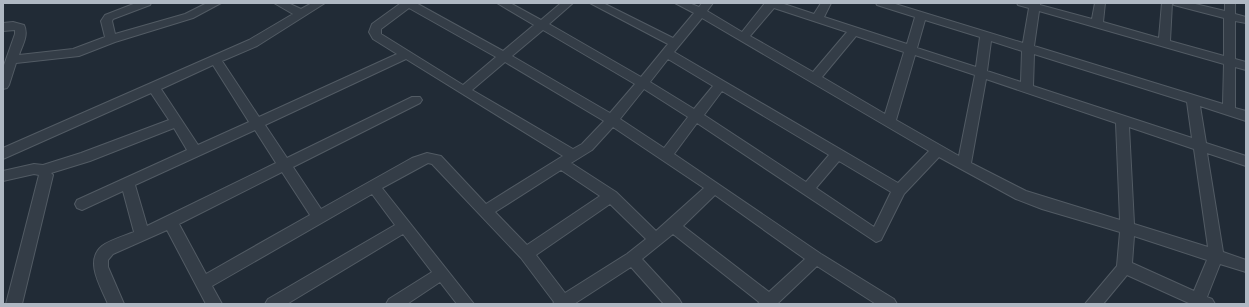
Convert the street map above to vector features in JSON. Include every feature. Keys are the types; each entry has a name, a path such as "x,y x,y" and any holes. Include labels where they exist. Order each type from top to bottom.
{"street":[{"path":"111,39 106,21 109,17 146,3"},
{"path":"12,60 64,55 111,39 189,16 216,3"},
{"path":"279,3 302,14"},
{"path":"3,154 215,60 271,33 320,3"},
{"path":"574,156 405,55 377,36 375,32 376,27 408,3 504,56 612,120 714,187 816,258 889,304"},
{"path":"502,3 543,25 696,116 808,189 876,236 899,190 938,150"},
{"path":"464,91 568,3"},
{"path":"595,3 674,43"},
{"path":"680,3 704,8 743,38 964,165 1021,195 1042,203 1216,255 1246,266"},
{"path":"743,38 770,3 786,5 854,31 1246,161"},
{"path":"817,18 826,3"},
{"path":"881,3 1246,116"},
{"path":"1022,3 1035,5 1246,66"},
{"path":"1097,24 1100,3"},
{"path":"1164,43 1167,3"},
{"path":"1178,3 1246,20"},
{"path":"1229,111 1230,3"},
{"path":"1027,88 1028,48 1035,5"},
{"path":"486,211 587,147 612,120 704,8"},
{"path":"889,122 921,15"},
{"path":"3,27 13,26 20,28 21,34 3,85"},
{"path":"814,79 854,31"},
{"path":"964,165 981,73 986,36"},
{"path":"666,53 899,190"},
{"path":"82,204 405,55"},
{"path":"215,60 319,217"},
{"path":"666,155 720,85"},
{"path":"154,88 196,151"},
{"path":"1124,266 1202,302 1216,255 1193,99"},
{"path":"116,304 101,267 101,258 108,250 170,222 284,164 416,100"},
{"path":"1092,304 1120,274 1124,266 1127,228 1122,120"},
{"path":"3,176 34,169 43,170 85,157 176,122"},
{"path":"808,189 837,154"},
{"path":"203,283 416,162 427,158 436,160 486,211 526,254 562,303 632,258 656,240 714,187"},
{"path":"562,164 610,196 656,240"},
{"path":"14,304 46,175 43,170"},
{"path":"128,182 142,235"},
{"path":"373,186 466,304"},
{"path":"526,254 610,196"},
{"path":"170,222 214,304"},
{"path":"273,304 405,226"},
{"path":"673,226 767,303 816,258"},
{"path":"632,258 674,304"},
{"path":"394,304 442,273"}]}
